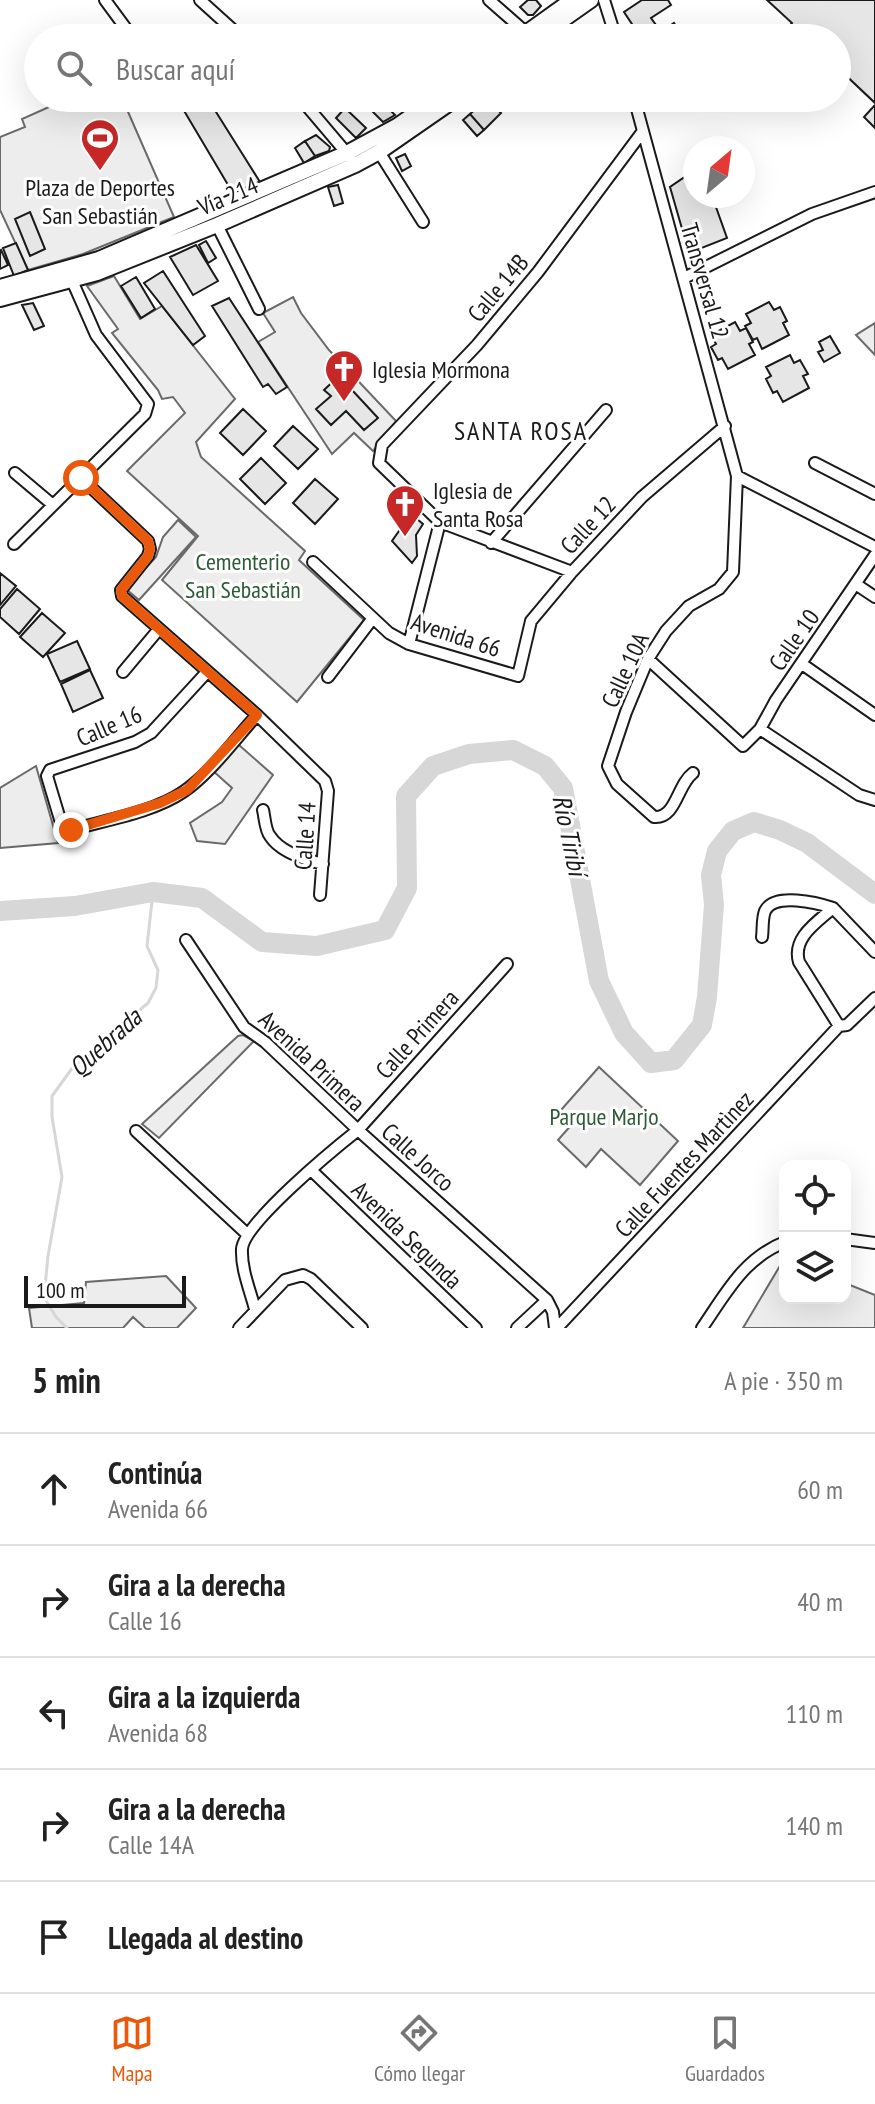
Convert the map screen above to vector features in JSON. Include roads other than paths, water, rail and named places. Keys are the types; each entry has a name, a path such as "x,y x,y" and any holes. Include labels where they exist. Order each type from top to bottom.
{"main road":[{"path":"543,24 572,0"},
{"path":"550,24 591,0"},
{"name":"Vía 214","path":"0,299 217,225 351,159 417,112"},
{"name":"Vía 214","path":"0,287 70,275 99,259 351,159 379,152 437,112"}],"street":[{"path":"105,0 123,24"},
{"path":"200,0 225,24"},
{"path":"489,0 514,24"},
{"path":"604,0 612,24"},
{"path":"312,112 351,159"},
{"name":"Transversal 12","path":"638,112 737,476"},
{"name":"Calle 14B","path":"440,522 379,463 382,445 477,345 538,272 643,131"},
{"path":"379,152 423,222"},
{"path":"684,278 812,214 875,192"},
{"path":"217,225 259,309"},
{"path":"14,544 145,414 148,404 96,335 70,275"},
{"path":"491,543 606,410"},
{"name":"Calle 12","path":"518,676 531,621 642,497 725,426"},
{"path":"815,463 875,494"},
{"path":"15,473 53,505"},
{"path":"737,476 875,547"},
{"name":"Calle 10A","path":"693,773 684,780 668,814 662,818 654,817 617,784 608,766 648,659 666,631 689,606 719,589 733,572 737,476"},
{"path":"81,478 148,541 148,556 121,590 122,596 257,715"},
{"path":"409,644 440,522 572,572"},
{"name":"Calle 10","path":"648,659 743,746 760,729 875,555"},
{"name":"Avenida 66","path":"313,562 389,633 409,644 518,676"},
{"path":"857,585 875,597"},
{"path":"328,677 373,618"},
{"path":"123,672 159,629"},
{"path":"802,664 875,715"},
{"name":"Calle 16","path":"207,672 151,733 135,742 50,770 47,776 62,826 71,830 177,796 198,780 257,715"},
{"name":"Calle 14","path":"257,715 325,781 328,791 320,895"},
{"path":"760,729 859,795 875,800"},
{"path":"263,810 267,832 274,840 302,859 323,864"},
{"path":"762,937 765,910 788,899 833,908 875,952"},
{"path":"833,908 805,933 797,954 839,1026"},
{"name":"Avenida Primera","path":"186,940 244,1027 265,1042 358,1130"},
{"name":"Calle Primera","path":"358,1130 507,964"},
{"name":"Calle Fuentes Martìnez","path":"556,1328 839,1026 847,1025 875,998"},
{"name":"Calle Jorco","path":"247,1234 311,1170 358,1130 547,1300"},
{"path":"136,1131 247,1234 242,1247 244,1269 255,1309"},
{"name":"Avenida Segunda","path":"311,1170 476,1328"},
{"path":"851,1240 875,1243"},
{"path":"702,1328 743,1268 779,1244"},
{"path":"239,1328 285,1280 303,1275 362,1328"},
{"path":"517,1328 547,1300 556,1328"}],"waterway":[{"name":"Río Tiribí","path":"0,911 75,906 153,892 202,898 262,942 317,946 385,930 407,888 406,796 433,766 469,754 513,750 545,766 563,788 599,981 624,1033 651,1063 674,1060 702,1025 714,905 711,875 717,851 733,831 754,822 780,830 807,843 875,894"},
{"name":"Quebrada","path":"67,1328 44,1297 62,1177 52,1117 52,1096 73,1067 148,1003 156,988 158,970 147,946 153,892"}],"place":[{"name":"Plaza de Deportes San Sebastián","path":"100,172"},
{"name":"Iglesia Mormona","path":"344,403"},
{"name":"Iglesia de Santa Rosa","path":"405,538"}],"district":[{"name":"SANTA ROSA","path":"521,430"}],"park label":[{"name":"Cementerio San Sebastián","path":"243,575"},
{"name":"Parque Marjo","path":"604,1116"}]}
